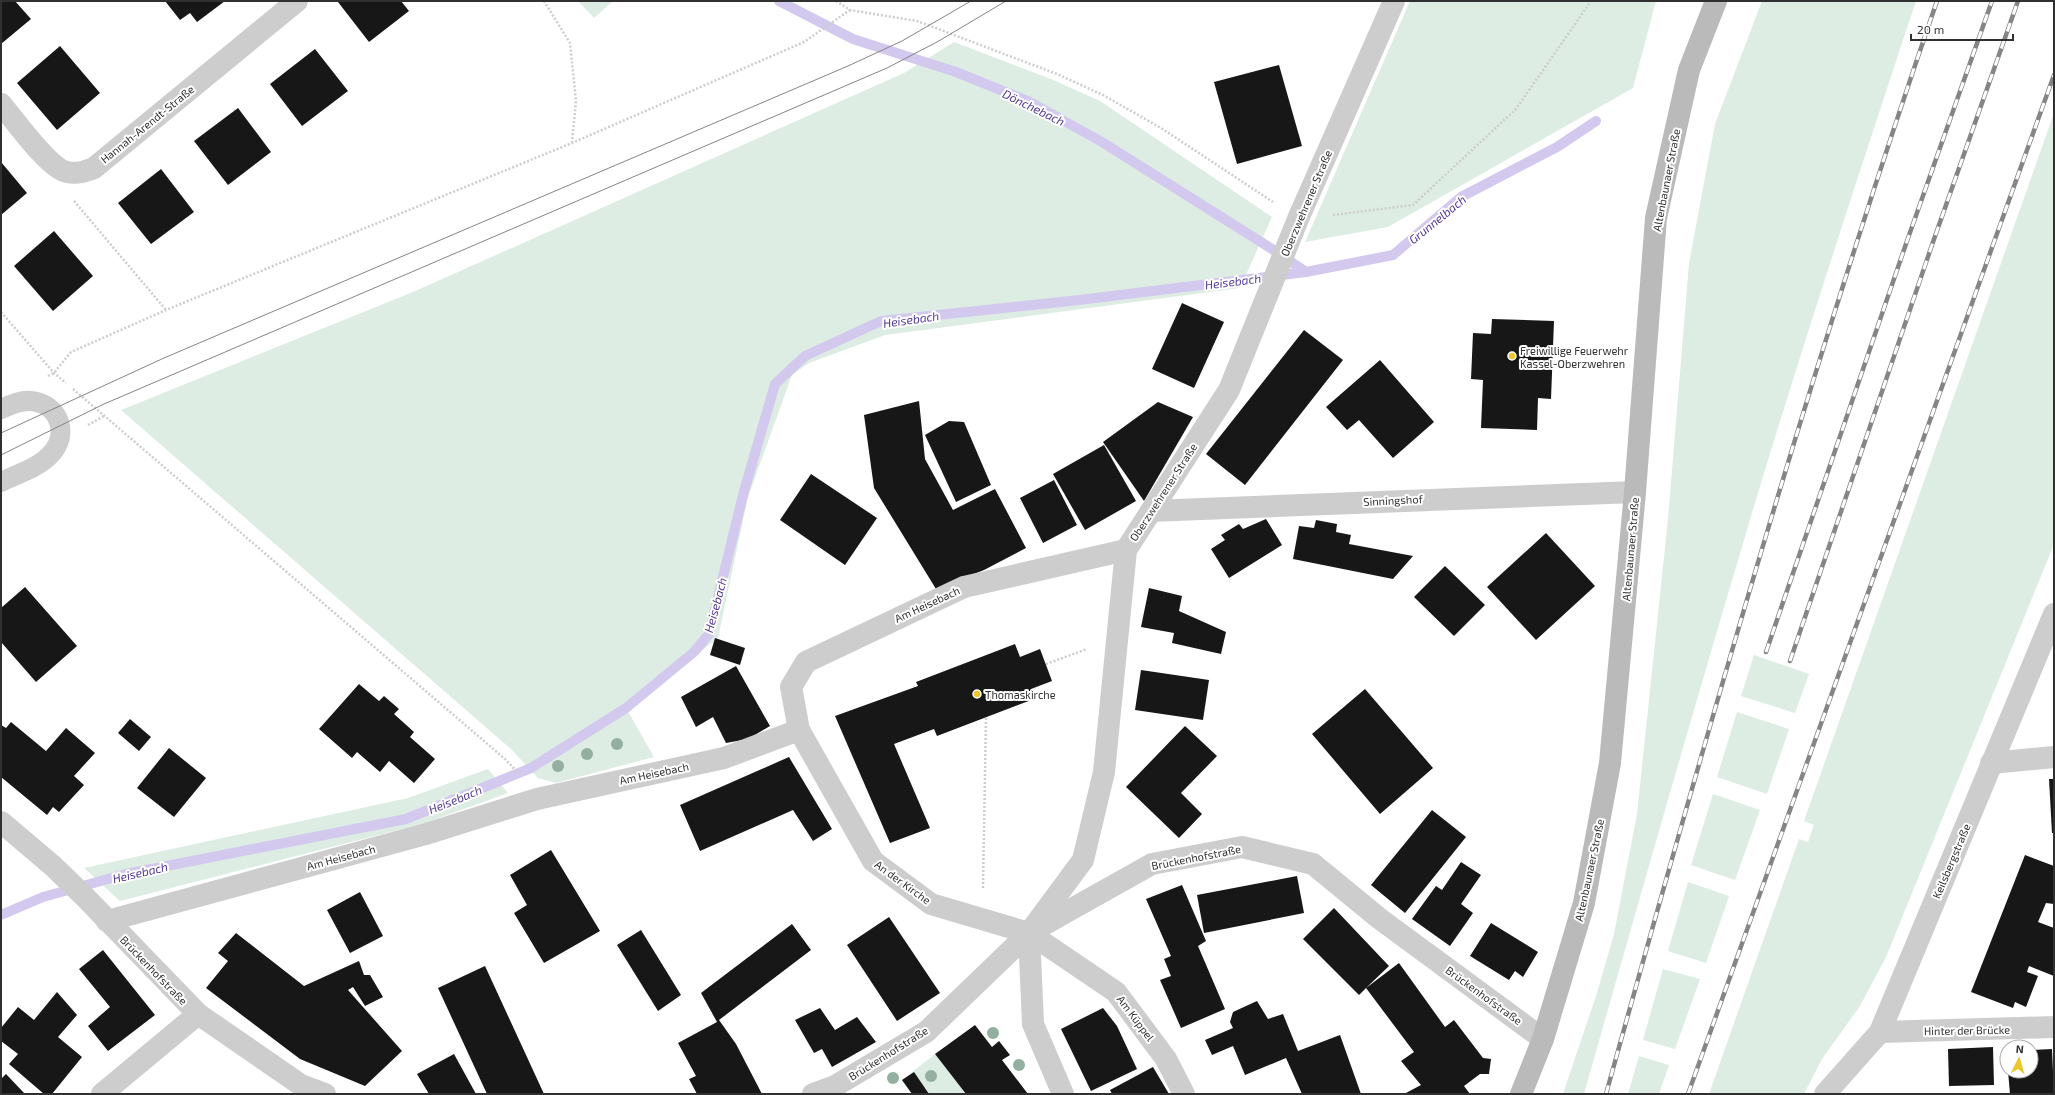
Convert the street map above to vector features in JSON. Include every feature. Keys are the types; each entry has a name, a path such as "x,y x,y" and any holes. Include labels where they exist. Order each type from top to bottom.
{"main road":[{"name":"Altenbaunaer Straße","path":"1521,1094 1544,1039 1584,904 1610,763 1636,492 1656,218 1688,70 1716,1"}],"street":[{"name":"Hannah-Arendt-Straße","path":"65,172 79,174 94,168 297,1"},
{"name":"Oberzwehrener Straße","path":"1029,933 1083,860 1104,772 1126,550 1229,390 1298,220 1394,1"},
{"path":"1,104 49,162 65,172"},
{"name":"Sinningshof","path":"1150,511 1636,492"},
{"name":"Am Heisebach","path":"106,921 426,834 537,799 724,758 800,730 791,687 806,662 964,587 1126,550"},
{"name":"Keilsbergstraße","path":"1825,1094 1880,1032 2054,614"},
{"name":"An der Kirche","path":"800,730 873,861 931,904 1029,933"},
{"path":"1991,764 2054,758"},
{"name":"Brückenhofstraße","path":"1,822 85,897 106,921 198,1014 301,1085 325,1094"},
{"name":"Brückenhofstraße","path":"813,1094 836,1086 926,1032 1029,933 1152,864 1242,847 1313,864 1380,919 1544,1039"},
{"path":"1029,933 1033,1024 1063,1094"},
{"name":"Am Küppel","path":"1029,933 1116,992 1166,1059 1184,1094"},
{"path":"102,1094 198,1014"},
{"name":"Hinter der Brücke","path":"1880,1032 2054,1027"}],"lane":[{"path":"1,409 21,401 36,402 52,409 61,425 61,437 50,456 1,482"}],"path":[{"path":"544,1 570,43 576,101 572,143"},
{"path":"836,1 850,10 917,21 1057,74 1103,95 1161,128 1298,220 1413,206 1516,109 1591,1"},
{"path":"54,373 71,352 166,310 572,143 804,42 850,10"},
{"path":"65,172 75,204 166,310"},
{"path":"1,312 54,373 505,759 523,779"},
{"path":"1046,664 1118,637"},
{"path":"983,919 986,717"}],"shaded area":[{"path":"578,1 613,1 594,18"},
{"path":"1410,1 1656,1 1633,88 1388,227 1305,242"},
{"path":"1762,1 1916,1 1855,185 1758,493 1648,868 1584,1094 1563,1094 1597,993 1614,934 1637,814 1668,519 1689,263 1715,124"},
{"path":"954,42 1051,79 1100,101 1272,217 1240,288 885,335 809,363 792,375 748,497 718,638 626,708 654,757 556,783 538,778 512,750 121,410 413,292 904,73"},
{"path":"2054,113 2054,544 1886,957 1860,1006 1822,1059 1804,1094 1709,1094 1799,839 1808,842 1814,825 1804,821"},
{"path":"1754,655 1809,674 1795,713 1741,696"},
{"path":"1737,712 1789,729 1767,794 1717,777"},
{"path":"488,769 508,793 422,824 120,901 84,868 408,798"},
{"path":"1713,794 1760,810 1735,880 1691,865"},
{"path":"1688,882 1729,896 1706,963 1668,951"},
{"path":"1663,969 1700,979 1675,1049 1643,1040"},
{"path":"935,1054 966,1094 912,1094 902,1080"},
{"path":"1639,1056 1669,1065 1659,1094 1628,1094"}],"building":[{"path":"1,1 15,1 31,19 1,44"},
{"path":"165,1 225,1 197,22 190,13 180,20"},
{"path":"401,1 409,11 369,42 338,2"},
{"path":"60,46 100,93 57,130 17,83"},
{"path":"315,49 348,91 302,126 270,84"},
{"path":"1279,65 1302,146 1237,164 1214,82"},
{"path":"238,108 271,152 228,185 194,141"},
{"path":"1,162 27,193 1,215"},
{"path":"161,169 194,212 151,244 118,203"},
{"path":"54,231 93,276 53,311 14,266"},
{"path":"1182,303 1224,322 1194,388 1152,369"},
{"name":"Freiwillige Feuerwehr Kassel-Oberzwehren","path":"1492,319 1554,321 1551,399 1538,398 1537,430 1481,428 1483,380 1471,379 1473,333 1491,334"},
{"path":"1304,330 1343,360 1245,485 1206,454"},
{"path":"1380,360 1434,422 1393,458 1359,420 1347,430 1326,407"},
{"path":"919,401 925,459 953,510 995,489 1026,548 984,570 936,589 874,488 864,415"},
{"path":"1158,402 1193,417 1144,501 1103,442"},
{"path":"949,421 964,422 991,485 956,502 925,435"},
{"path":"1104,445 1136,501 1085,530 1053,474"},
{"path":"811,474 877,518 845,565 780,520"},
{"path":"1054,480 1077,525 1043,543 1020,498"},
{"path":"1266,519 1282,545 1229,578 1211,549 1225,540 1221,535 1239,524 1243,529"},
{"path":"1316,520 1337,524 1336,532 1351,535 1349,544 1413,556 1393,579 1293,559 1299,526 1314,528"},
{"path":"1546,533 1595,586 1536,640 1487,587"},
{"path":"1445,566 1485,605 1454,636 1414,597"},
{"path":"25,587 77,646 36,682 1,642 1,608"},
{"path":"1149,588 1182,596 1179,611 1226,632 1221,654 1172,643 1174,633 1141,627"},
{"path":"715,638 745,648 740,665 710,655"},
{"path":"1015,644 1020,657 1040,649 1052,681 1031,689 1034,699 937,736 934,729 894,744 930,828 890,843 835,716 918,686 916,682"},
{"path":"736,666 770,726 748,739 726,743 713,717 696,727 681,697"},
{"path":"1141,670 1209,680 1203,720 1135,710"},
{"path":"359,684 379,701 384,696 399,709 394,714 414,732 410,737 435,759 414,783 389,761 380,772 357,752 352,758 319,729"},
{"path":"1365,689 1433,768 1380,814 1312,734"},
{"path":"130,719 151,737 139,751 118,733"},
{"path":"11,722 46,751 66,728 95,753 74,776 84,785 59,812 53,807 47,815 1,777 1,725 6,728"},
{"path":"1185,726 1217,756 1181,793 1202,814 1179,838 1126,787"},
{"path":"169,748 206,778 174,817 137,788"},
{"path":"789,757 832,829 813,841 793,810 700,851 680,805"},
{"path":"2049,779 2054,779 2054,833 2052,833"},
{"path":"1432,810 1466,837 1405,913 1371,885"},
{"path":"551,850 600,931 544,963 514,913 527,905 510,875"},
{"path":"2025,855 2054,866 2054,904 2046,903 2038,922 2054,928 2054,976 2029,966 2027,972 2038,976 2026,1007 2015,1002 2013,1008 1971,992"},
{"path":"1461,862 1481,875 1461,904 1473,913 1450,946 1412,919 1436,886 1442,890"},
{"path":"1297,876 1304,913 1204,933 1197,895"},
{"path":"1182,885 1206,941 1198,946 1225,1009 1181,1028 1160,980 1171,976 1164,959 1171,956 1146,899"},
{"path":"360,892 383,936 350,953 327,910"},
{"path":"1334,908 1389,966 1359,995 1303,939"},
{"path":"889,917 940,993 897,1021 847,945"},
{"path":"1491,923 1538,952 1523,977 1515,971 1509,980 1470,956"},
{"path":"792,924 811,950 719,1020 736,1044 762,1094 697,1094 689,1079 696,1076 678,1043 717,1022 701,993"},
{"path":"641,930 681,995 658,1011 617,945"},
{"path":"236,933 304,986 359,961 364,975 370,975 383,997 365,1006 353,987 348,990 402,1051 365,1086 300,1059 206,988 228,961 218,953"},
{"path":"103,950 155,1015 108,1051 88,1026 110,1007 79,969"},
{"path":"1399,963 1445,1027 1454,1020 1483,1058 1491,1059 1489,1074 1480,1074 1464,1086 1470,1094 1404,1094 1421,1085 1401,1061 1414,1052 1366,988"},
{"path":"485,966 544,1094 487,1094 438,988"},
{"path":"57,992 77,1015 58,1037 82,1057 52,1094 44,1094 9,1064 18,1054 1,1041 1,1028 18,1007 34,1020"},
{"path":"1257,1001 1268,1019 1283,1014 1298,1051 1340,1035 1361,1094 1302,1094 1286,1058 1245,1075 1233,1046 1212,1055 1205,1040 1233,1028 1230,1022 1233,1012"},
{"path":"820,1008 835,1030 857,1017 876,1042 832,1067 822,1049 814,1053 795,1020"},
{"path":"1103,1008 1117,1026 1137,1069 1091,1091 1061,1029"},
{"path":"975,1025 992,1047 999,1041 1010,1055 1002,1060 1028,1094 966,1094 935,1054"},
{"path":"1993,1047 1994,1085 1949,1086 1948,1049"},
{"path":"2052,1049 2054,1094 2010,1094 2009,1079 2039,1079 2039,1050"},
{"path":"454,1054 476,1094 429,1094 417,1074"},
{"path":"1153,1067 1169,1094 1112,1094 1110,1090"},
{"path":"914,1072 929,1094 912,1094 902,1080"},
{"path":"6,1074 25,1094 1,1094 1,1079"}],"waterway":[{"name":"Dönchebach","path":"779,1 853,39 956,72 1030,102 1102,142 1306,272"},
{"name":"Heisebach","path":"1,915 43,897 126,874 406,819 531,768 626,708 694,652 709,634 743,495 775,384 805,356 881,321 1079,300 1306,272 1393,255 1461,197 1557,147 1596,121"}],"tram line":[{"path":"1,433 164,358 848,66 902,41 971,1"},
{"path":"1,455 104,404 887,68 937,42 1006,1"}],"railway":[{"path":"1606,1094 1683,819 1763,545 1847,272 1937,1"},
{"path":"1766,652 1907,241 1992,1"},
{"path":"1790,661 1933,242 2018,1"},
{"path":"1688,1094 2054,75"}],"place":[{"name":"Freiwillige Feuerwehr Kassel-Oberzwehren","path":"1512,356"},
{"name":"Thomaskirche","path":"977,694"}],"water label":[{"name":"Grunnelbach","path":"1437,219"}]}
